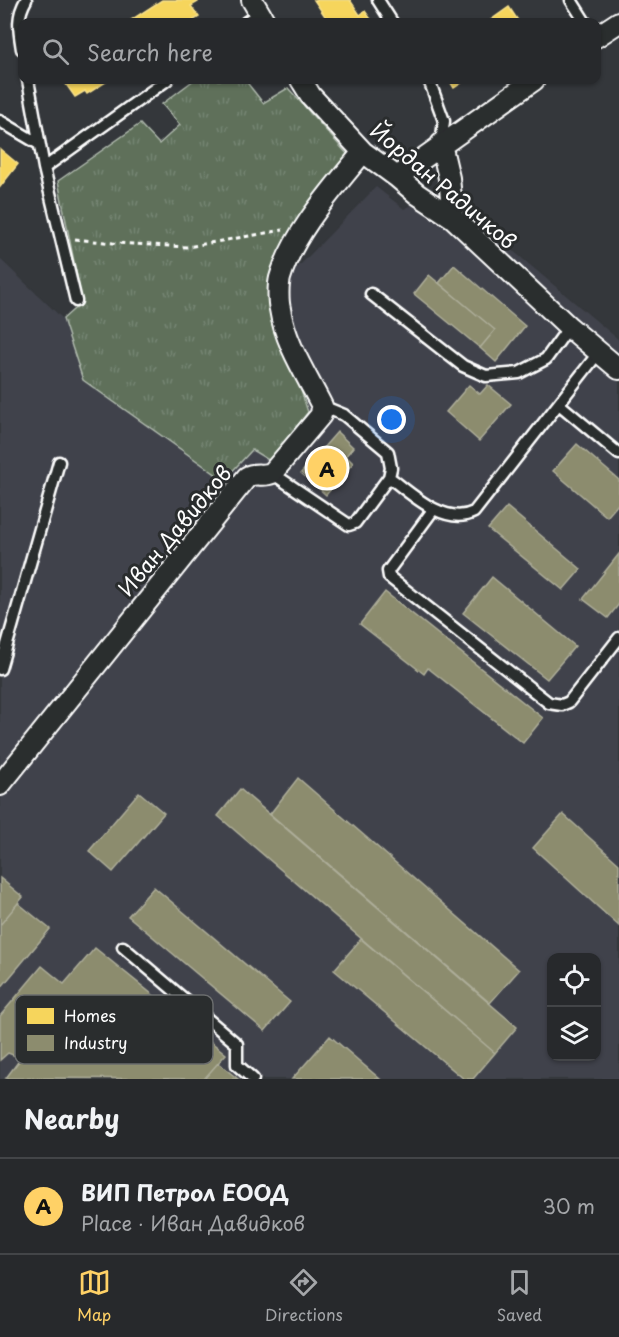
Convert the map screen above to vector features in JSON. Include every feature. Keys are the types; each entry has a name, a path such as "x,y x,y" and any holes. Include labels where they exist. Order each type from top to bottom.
{"street":[{"path":"601,34 619,22"},
{"name":"Йордан Радичков","path":"304,84 311,96 363,152 417,194 453,218 569,327 619,369"},
{"path":"398,177 441,144 528,84"},
{"path":"441,144 449,178 453,218"},
{"path":"272,473 316,422 321,415 322,406 290,343 280,309 279,279 293,248 314,215 363,152"},
{"name":"Иван Давидков","path":"0,785 247,477 252,474 266,476 272,473"}],"lane":[{"path":"19,18 26,0"},
{"path":"378,0 389,18"},
{"path":"571,0 582,18"},
{"path":"29,84 44,168 76,301"},
{"path":"44,168 161,84"},
{"path":"430,84 444,122 441,144"},
{"path":"0,121 39,144"},
{"path":"370,294 463,366 486,376 519,374 546,359 569,327"},
{"path":"388,477 433,510 460,516 467,516 474,512 599,352"},
{"path":"559,404 619,454"},
{"path":"272,473 349,525 355,523 388,477 391,468 388,452 345,415 322,406"},
{"path":"0,669 59,462"},
{"path":"433,510 388,571 388,578 549,703 562,705 569,702 619,638"},
{"path":"123,947 179,995"},
{"path":"213,1024 237,1044 237,1065 253,1079"}],"path":[{"path":"62,237 113,243 187,247 286,230"}],"shaded area":[{"path":"376,187 404,209 442,191 619,340 619,1079 0,1079 0,259 63,319 84,380 252,450 270,461 270,296"}],"green space":[{"path":"189,84 248,84 263,103 288,88 349,156 278,256 268,289 308,412 270,461 252,450 224,480 83,380 63,319 82,302 58,181 140,124 159,144 180,125 162,104"}],"building: Homes":[{"path":"162,0 197,0 198,2 191,6 199,17 197,18 134,18"},
{"path":"314,0 350,0 360,15 365,11 370,18 326,18"},
{"path":"509,7 516,18 494,18"},
{"path":"66,84 103,84 87,94 85,91 75,97"},
{"path":"0,149 18,164 0,187"}],"building: Industry":[{"path":"454,265 525,326 496,362 480,348 495,330 439,283"},
{"path":"429,275 495,330 480,348 414,294"},
{"path":"469,385 480,394 488,385 511,404 479,441 446,412"},
{"path":"337,432 353,447 346,456 353,463 326,495 301,473"},
{"path":"577,444 619,480 619,503 607,517 553,471"},
{"path":"507,507 581,569 563,590 488,529"},
{"path":"619,554 619,604 608,618 583,599"},
{"path":"492,577 575,646 547,679 463,613"},
{"path":"385,592 543,718 523,743 428,668 424,674 360,624"},
{"path":"298,778 519,970 490,1003 270,814"},
{"path":"240,789 517,1027 495,1053 218,816"},
{"path":"139,792 164,813 113,872 89,851"},
{"path":"563,814 619,864 619,926 533,848"},
{"path":"0,878 23,897 0,925"},
{"path":"154,887 290,1002 265,1031 128,916"},
{"path":"18,903 50,929 0,989 0,925"},
{"path":"361,939 495,1053 473,1079 464,1079 334,970"},
{"path":"95,948 153,995 18,995 42,966 64,984"},
{"path":"15,998 15,1056 8,1053 0,1060 0,1016"},
{"path":"330,1036 380,1079 292,1079"},
{"path":"213,1043 226,1054 204,1079 6,1078 16,1064 213,1064"},
{"path":"218,1063 238,1079 204,1079"}],"place":[{"name":"ВИП Петрол ЕООД","path":"327,468"}]}
